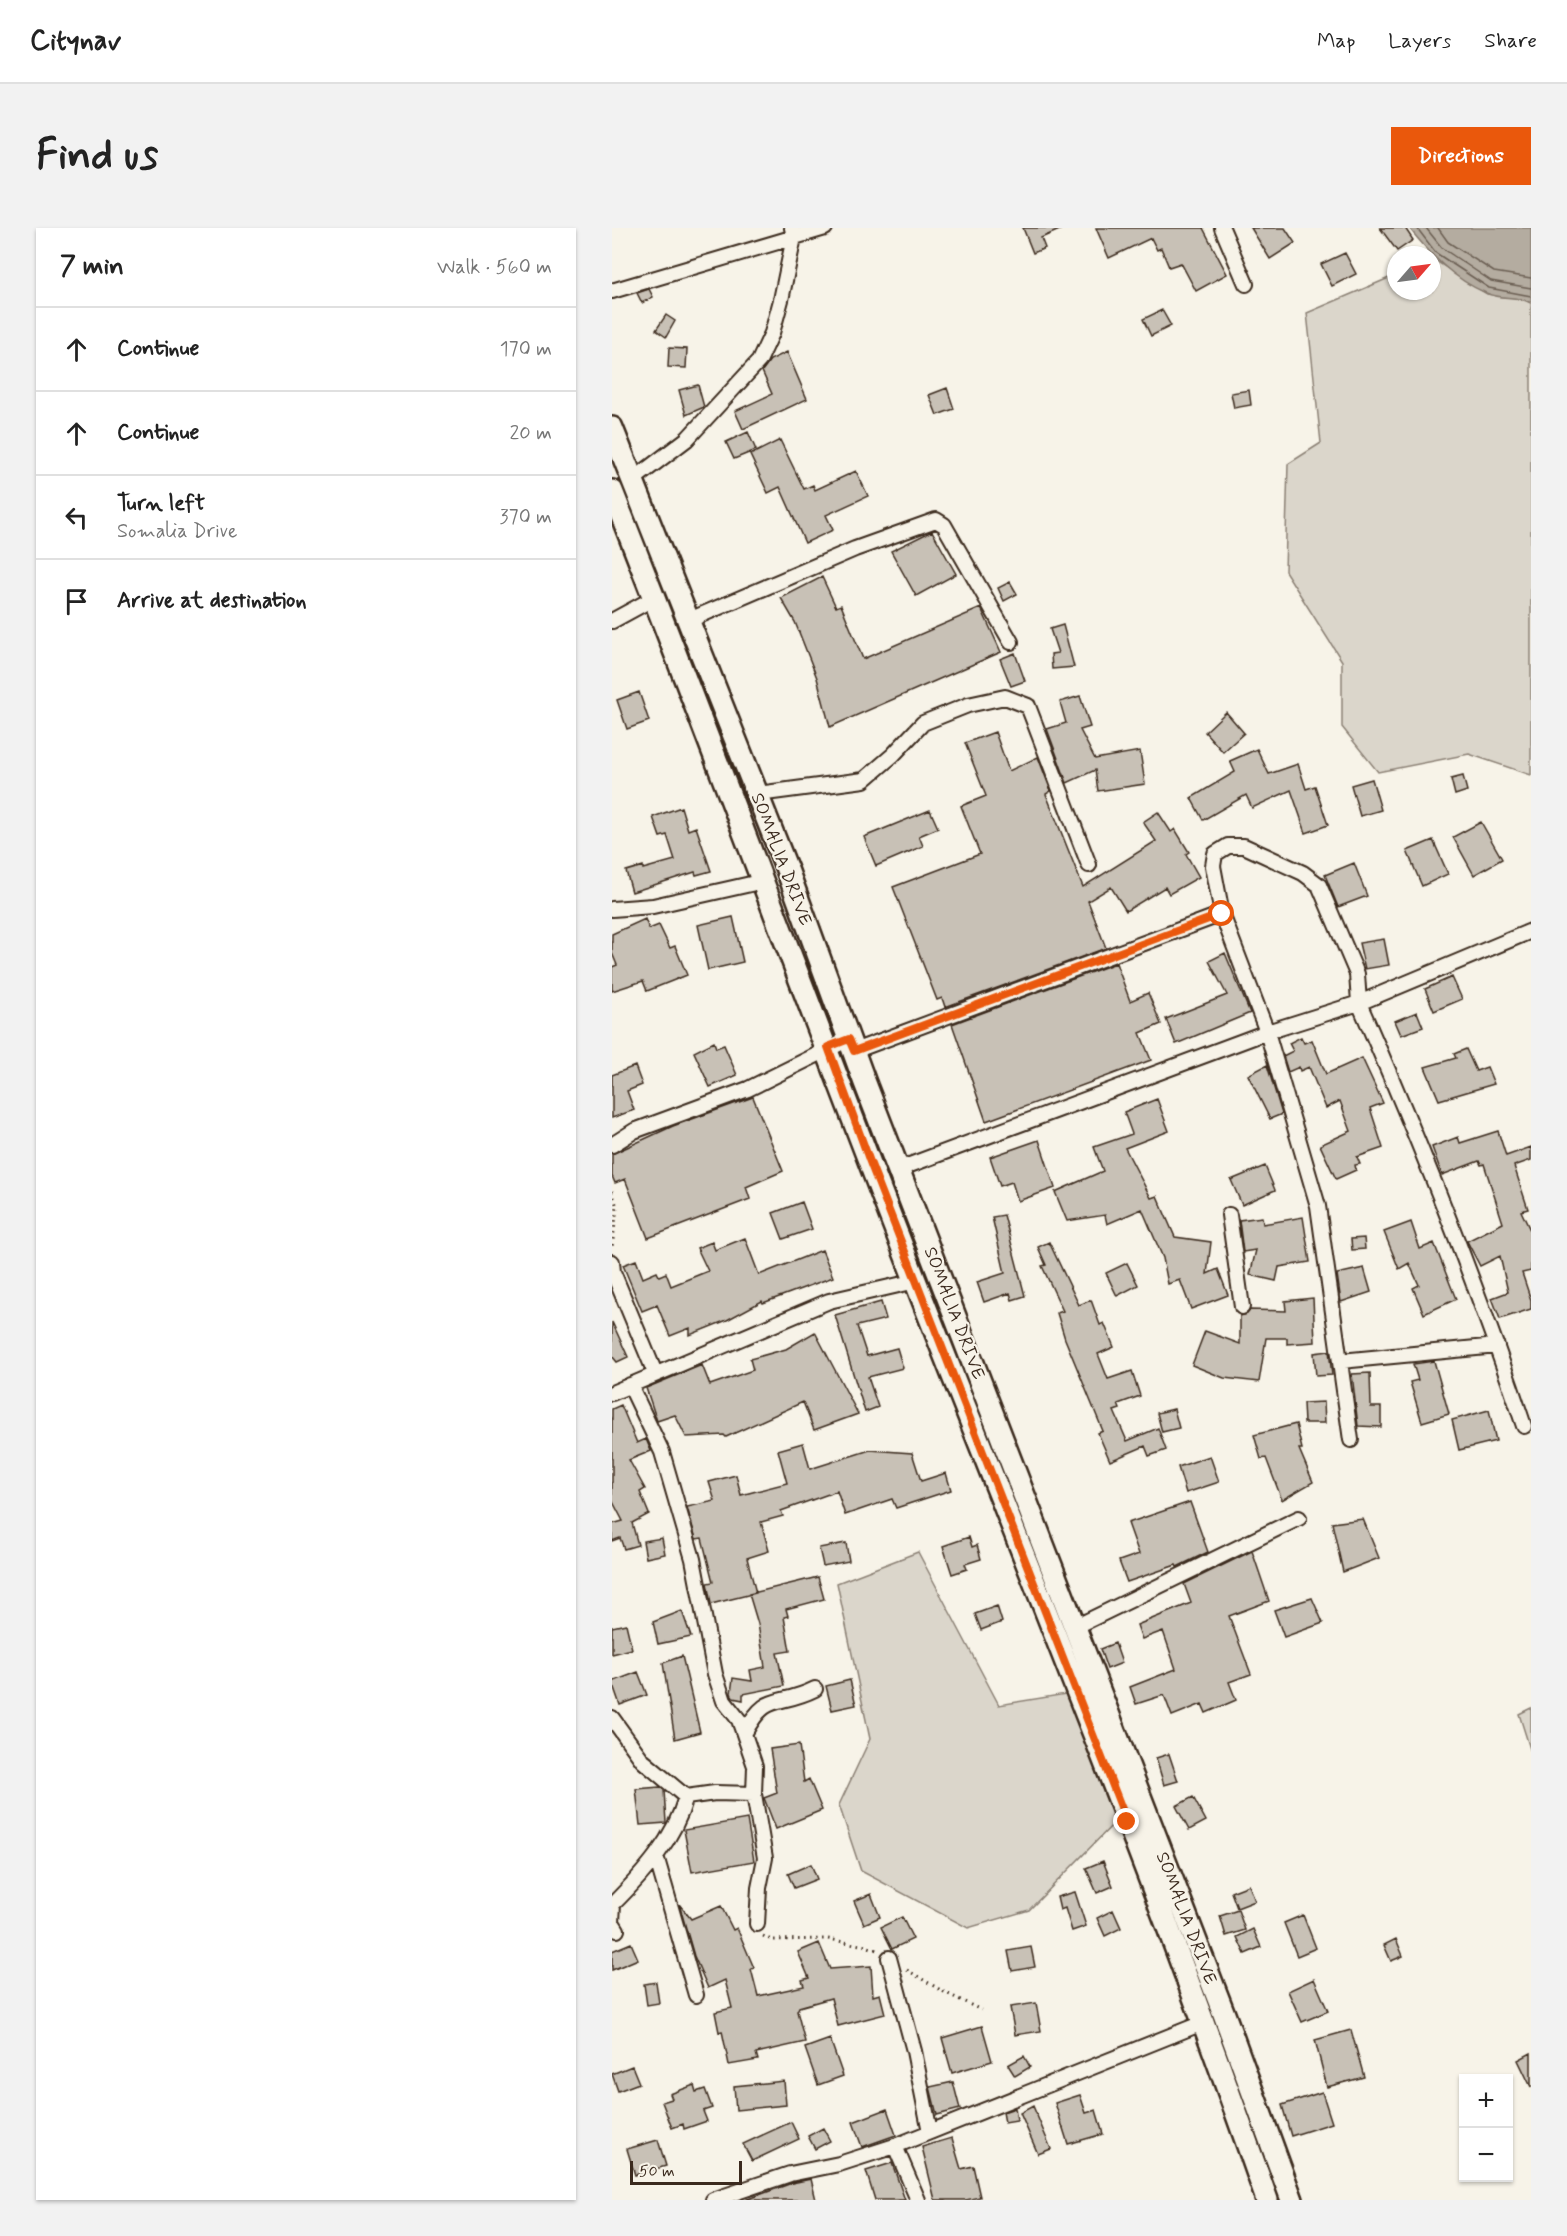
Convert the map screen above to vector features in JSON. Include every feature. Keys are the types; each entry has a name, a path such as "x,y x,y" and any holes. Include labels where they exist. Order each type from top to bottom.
{"main road":[{"name":"SOMALIA DRIVE","path":"612,428 672,577 687,621 758,794 851,1045 1292,2200"},
{"name":"SOMALIA DRIVE","path":"612,491 656,597 916,1281 1205,2022 1267,2200"}],"street":[{"path":"612,291 793,233 825,228"},
{"path":"1222,228 1246,284"},
{"path":"633,480 687,439 759,361 772,333 781,300 793,233"},
{"path":"687,621 855,549 936,520 944,525 1011,642"},
{"path":"612,621 656,597"},
{"path":"758,794 864,780 893,755 923,723 968,705 1005,698 1028,706 1089,866"},
{"path":"1350,1440 1318,1206 1267,1032 1222,914 1212,866 1215,854 1228,846 1244,846 1303,873 1319,885 1358,974 1359,1003 1430,1169 1497,1346 1524,1426"},
{"path":"612,909 654,906 764,881"},
{"path":"612,1145 634,1131 748,1089 828,1047 851,1045 1222,914"},
{"path":"899,1169 1267,1032 1359,1003 1531,931"},
{"path":"1230,1215 1242,1306"},
{"path":"612,1262 613,1272 655,1373"},
{"path":"612,1394 655,1373 705,1355 770,1324 829,1301 916,1281"},
{"path":"1341,1361 1497,1346"},
{"path":"630,1385 662,1452 693,1559 715,1674 724,1701 739,1720 755,1766 754,1794 765,1858 759,1888 757,1924"},
{"path":"1075,1627 1299,1518"},
{"path":"744,1734 755,1712 767,1703 798,1697 815,1689"},
{"path":"612,1718 643,1761 686,1797 715,1793 754,1794"},
{"path":"617,1930 612,1922 612,1904 656,1856 677,1822 686,1797"},
{"path":"656,1856 696,1995"},
{"path":"889,1958 914,2050 930,2132"},
{"path":"713,2200 790,2174 839,2164 895,2146 1205,2022"},
{"path":"895,2146 918,2200"}],"path":[{"path":"612,1191 617,1207 612,1251"},
{"path":"757,1924 759,1933 771,1940 828,1939 866,1946 944,1992 981,2010"}],"shaded area":[{"path":"1441,264 1487,294 1524,299 1531,303 1531,775 1469,754 1378,772 1342,727 1342,661 1285,571 1288,464 1321,443 1307,313 1387,279 1387,300 1441,300"},
{"path":"918,1552 999,1705 1078,1692 1124,1813 1029,1910 968,1928 861,1871 839,1805 870,1739 837,1583"},
{"path":"1531,1708 1531,1752 1519,1714"}],"water":[{"path":"1409,228 1531,228 1531,303 1491,295 1474,287 1441,262 1441,246 1425,246"}],"building":[{"path":"1023,228 1064,228 1041,238 1045,248 1033,253"},
{"path":"1096,228 1203,228 1227,274 1196,291 1181,263 1169,267 1161,248 1157,250 1151,238 1109,258"},
{"path":"1251,228 1285,228 1295,243 1270,259"},
{"path":"1380,228 1405,228 1413,240 1404,246 1393,246"},
{"path":"1345,253 1356,274 1332,286 1321,264"},
{"path":"649,289 653,297 642,303 637,293"},
{"path":"1162,310 1171,326 1151,336 1143,319"},
{"path":"666,315 675,321 666,337 656,330"},
{"path":"669,348 687,349 686,368 668,367"},
{"path":"787,352 807,399 743,429 735,411 772,394 762,371 770,360"},
{"path":"698,385 704,407 686,415 679,390"},
{"path":"947,388 954,409 937,415 929,395"},
{"path":"1249,390 1251,405 1234,408 1231,393"},
{"path":"748,432 756,450 734,459 726,442"},
{"path":"780,440 804,489 813,485 815,490 856,471 868,496 826,515 833,530 805,543 780,487 768,493 750,455"},
{"path":"932,531 956,574 916,596 891,551"},
{"path":"822,577 836,607 841,605 863,659 981,608 1001,652 830,727 817,678 795,622 781,598"},
{"path":"1010,582 1017,594 1004,601 998,588"},
{"path":"1063,625 1074,667 1052,669 1051,654 1058,653 1050,629"},
{"path":"1015,653 1025,681 1011,686 1000,659"},
{"path":"639,692 649,721 627,729 617,700"},
{"path":"1080,696 1090,727 1080,730 1095,759 1140,751 1145,784 1098,791 1095,770 1067,783 1047,729 1066,723 1060,702"},
{"path":"1226,712 1244,733 1223,752 1205,732"},
{"path":"995,732 1009,771 1038,757 1051,791 1046,794 1083,887 1156,841 1143,822 1158,812 1171,832 1175,829 1189,852 1186,854 1199,877 1169,894 1165,887 1126,911 1111,887 1088,901 1106,948 945,1007 942,998 937,1000 893,887 980,854 961,806 986,796 965,743"},
{"path":"1257,749 1269,774 1298,764 1306,789 1315,786 1328,825 1306,833 1291,790 1252,808 1246,795 1203,820 1191,798 1235,772 1230,761"},
{"path":"1463,776 1467,791 1455,795 1451,779"},
{"path":"1372,779 1381,810 1360,816 1351,785"},
{"path":"681,807 688,830 696,827 711,871 696,875 695,872 632,892 626,871 675,860 667,835 660,837 653,817"},
{"path":"930,810 938,828 919,836 923,846 876,866 864,837"},
{"path":"1481,822 1502,859 1474,875 1453,837"},
{"path":"1433,840 1448,874 1422,886 1407,851"},
{"path":"1354,863 1367,896 1338,907 1325,875"},
{"path":"733,917 743,962 708,970 698,925"},
{"path":"645,919 649,929 659,925 670,948 675,946 687,975 647,991 643,981 612,991 612,967 617,965 612,953 612,934"},
{"path":"1384,939 1389,965 1365,969 1359,943"},
{"path":"1225,953 1250,1013 1176,1044 1166,1019 1227,995 1209,961"},
{"path":"1116,963 1130,1001 1148,993 1161,1024 1140,1033 1151,1060 986,1121 952,1024"},
{"path":"1452,977 1462,999 1434,1011 1425,989"},
{"path":"1417,1012 1423,1027 1401,1035 1395,1021"},
{"path":"1301,1037 1304,1043 1312,1040 1326,1074 1362,1058 1383,1103 1370,1108 1383,1148 1357,1157 1360,1164 1355,1165 1356,1170 1336,1179 1320,1145 1351,1131 1340,1101 1326,1108 1309,1067 1300,1071 1299,1067 1288,1072 1283,1056 1293,1051 1289,1043"},
{"path":"714,1042 716,1048 724,1045 737,1075 710,1087 694,1052"},
{"path":"1466,1049 1476,1071 1487,1067 1494,1084 1439,1100 1425,1067 1456,1058 1454,1054"},
{"path":"1267,1065 1282,1114 1270,1119 1248,1075"},
{"path":"635,1066 642,1085 627,1091 634,1110 612,1118 612,1075"},
{"path":"753,1097 783,1171 746,1187 750,1199 648,1238 625,1179 615,1183 612,1176 612,1154 673,1126"},
{"path":"1157,1099 1169,1131 1125,1148 1151,1198 1157,1196 1175,1237 1211,1242 1207,1274 1218,1269 1228,1295 1191,1309 1180,1280 1168,1284 1163,1258 1142,1209 1107,1224 1105,1215 1067,1221 1055,1192 1103,1171 1094,1147 1132,1134 1124,1112"},
{"path":"1498,1131 1506,1156 1531,1147 1531,1160 1514,1166 1528,1209 1521,1211 1531,1232 1531,1271 1522,1273 1531,1300 1531,1309 1500,1319 1492,1298 1508,1292 1500,1256 1480,1266 1467,1241 1503,1223 1484,1164 1481,1165 1479,1161 1442,1175 1432,1147 1458,1137 1460,1143"},
{"path":"1039,1140 1055,1188 1018,1201 1012,1182 1000,1186 990,1157"},
{"path":"1265,1166 1275,1190 1242,1205 1231,1180"},
{"path":"802,1202 812,1229 783,1239 773,1213"},
{"path":"1004,1215 1025,1296 1012,1300 1010,1293 984,1302 977,1282 1005,1273 992,1217"},
{"path":"1262,1217 1263,1224 1303,1217 1310,1262 1279,1267 1276,1281 1250,1275 1256,1250 1243,1252 1239,1220"},
{"path":"1411,1222 1420,1249 1434,1243 1456,1299 1424,1314 1413,1288 1419,1285 1409,1263 1399,1269 1384,1232"},
{"path":"745,1238 759,1275 822,1250 833,1277 763,1303 762,1301 727,1320 690,1335 690,1328 670,1336 657,1305 642,1311 623,1265 636,1260 643,1278 657,1272 659,1276 666,1273 671,1286 708,1271 697,1248 712,1242 715,1250"},
{"path":"1364,1238 1365,1249 1352,1250 1351,1239"},
{"path":"1049,1242 1079,1305 1091,1300 1100,1325 1104,1323 1114,1347 1098,1354 1108,1379 1132,1371 1140,1396 1118,1404 1120,1409 1114,1411 1127,1441 1158,1428 1166,1450 1149,1456 1145,1446 1110,1461 1098,1433 1103,1431 1065,1339 1057,1313 1063,1311 1042,1266 1046,1265 1038,1247"},
{"path":"1127,1263 1138,1285 1117,1296 1106,1273"},
{"path":"1364,1268 1371,1292 1341,1302 1337,1274"},
{"path":"1313,1298 1315,1342 1287,1344 1287,1338 1266,1338 1259,1382 1224,1378 1192,1365 1205,1331 1240,1344 1240,1316 1247,1314 1250,1310 1286,1311 1285,1301"},
{"path":"881,1302 886,1319 857,1326 867,1356 897,1348 903,1368 868,1377 878,1407 865,1412 835,1315"},
{"path":"612,1322 628,1357 617,1362 612,1356"},
{"path":"815,1332 858,1414 814,1430 803,1402 726,1437 724,1435 686,1437 675,1415 657,1421 646,1388 702,1365 710,1385 753,1370 750,1359 786,1349"},
{"path":"1329,1351 1332,1375 1316,1376 1314,1353"},
{"path":"1434,1361 1449,1414 1422,1422 1410,1382 1418,1380 1413,1364"},
{"path":"1370,1373 1371,1407 1381,1407 1381,1427 1358,1426 1352,1374"},
{"path":"1324,1402 1325,1423 1304,1423 1303,1403"},
{"path":"621,1405 637,1443 646,1439 651,1451 629,1460 645,1489 640,1492 649,1514 632,1523 638,1545 624,1549 620,1538 612,1541 612,1524 623,1521 612,1500 612,1409"},
{"path":"1174,1409 1179,1428 1162,1432 1157,1413"},
{"path":"1489,1410 1496,1441 1459,1450 1452,1420"},
{"path":"1296,1424 1302,1449 1299,1449 1313,1482 1282,1500 1266,1458 1261,1459 1254,1435"},
{"path":"803,1443 810,1469 870,1450 912,1453 921,1481 946,1473 951,1490 896,1508 892,1499 845,1515 837,1491 781,1511 783,1516 761,1522 769,1551 747,1558 756,1593 711,1604 707,1583 713,1582 702,1538 696,1539 687,1507 715,1501 709,1482 736,1475 741,1495 787,1483 778,1450"},
{"path":"1210,1456 1219,1482 1186,1493 1178,1467"},
{"path":"1190,1502 1208,1552 1177,1567 1176,1565 1127,1582 1119,1561 1139,1554 1128,1523"},
{"path":"1363,1519 1379,1558 1343,1572 1332,1523"},
{"path":"969,1537 972,1547 977,1545 981,1559 965,1564 967,1569 952,1574 943,1546"},
{"path":"662,1538 665,1554 646,1558 643,1541"},
{"path":"846,1543 849,1561 823,1566 819,1548"},
{"path":"1252,1551 1269,1601 1229,1616 1251,1674 1229,1682 1236,1700 1206,1713 1202,1704 1172,1716 1164,1695 1136,1704 1130,1687 1176,1669 1163,1631 1142,1639 1137,1625 1191,1603 1184,1584"},
{"path":"818,1577 824,1599 786,1609 788,1616 784,1617 790,1651 777,1653 784,1686 743,1694 743,1700 733,1698 731,1693 733,1678 752,1681 750,1670 765,1667 758,1624 749,1594"},
{"path":"1312,1598 1323,1623 1284,1637 1274,1610"},
{"path":"997,1606 1002,1622 981,1630 975,1614"},
{"path":"682,1611 691,1637 658,1644 653,1622"},
{"path":"626,1624 632,1649 612,1654 612,1627"},
{"path":"1115,1643 1122,1663 1107,1669 1100,1649"},
{"path":"682,1656 700,1732 675,1739 663,1663"},
{"path":"638,1672 647,1695 620,1705 612,1682"},
{"path":"850,1680 856,1705 832,1710 826,1686"},
{"path":"799,1745 804,1782 809,1779 822,1810 776,1829 764,1798 777,1793 770,1749"},
{"path":"1169,1754 1178,1781 1164,1785 1156,1758"},
{"path":"660,1787 664,1790 666,1823 640,1825 636,1789"},
{"path":"1193,1797 1206,1821 1189,1830 1176,1806"},
{"path":"747,1819 754,1861 692,1872 684,1830"},
{"path":"1103,1861 1113,1886 1097,1893 1086,1868"},
{"path":"811,1864 817,1879 794,1888 788,1874"},
{"path":"1249,1885 1255,1901 1237,1908 1231,1892"},
{"path":"1075,1892 1086,1926 1072,1931 1065,1908 1060,1910 1057,1897"},
{"path":"871,1894 880,1917 864,1924 854,1901"},
{"path":"679,1904 691,1919 721,1906 733,1930 737,1928 754,1968 751,1969 758,1996 804,1986 802,1980 809,1978 798,1952 819,1943 830,1969 871,1966 873,1996 880,1994 885,2014 838,2026 831,1998 799,2007 797,2011 805,2042 756,2053 758,2060 729,2065 722,2031 719,2032 715,2012 732,2008 725,1980 708,1988 694,1956"},
{"path":"1113,1910 1121,1928 1105,1936 1097,1918"},
{"path":"1238,1910 1245,1930 1226,1936 1220,1916"},
{"path":"1303,1915 1316,1948 1297,1956 1284,1923"},
{"path":"902,1917 913,1939 892,1949 881,1927"},
{"path":"1253,1929 1261,1947 1245,1954 1237,1937"},
{"path":"1396,1939 1403,1956 1391,1961 1384,1945"},
{"path":"631,1943 638,1959 612,1970 612,1951"},
{"path":"1031,1947 1035,1967 1012,1971 1008,1951"},
{"path":"1314,1979 1328,2011 1302,2022 1288,1991"},
{"path":"656,1982 659,2003 647,2005 644,1984"},
{"path":"1036,2003 1041,2031 1015,2035 1010,2007"},
{"path":"982,2026 992,2061 952,2073 942,2038"},
{"path":"1351,2030 1364,2077 1327,2087 1315,2040"},
{"path":"830,2039 843,2076 818,2085 805,2048"},
{"path":"1531,2053 1531,2087 1518,2060"},
{"path":"1024,2056 1030,2067 1015,2076 1008,2065"},
{"path":"632,2066 639,2083 618,2091 612,2074"},
{"path":"784,2081 786,2105 736,2110 734,2086"},
{"path":"953,2082 960,2109 937,2115 930,2087"},
{"path":"694,2085 696,2092 705,2089 712,2108 703,2111 707,2121 684,2129 683,2124 672,2128 662,2102 672,2099 670,2094"},
{"path":"1322,2092 1332,2123 1291,2136 1282,2105"},
{"path":"1080,2095 1086,2113 1096,2110 1103,2134 1068,2144 1055,2103"},
{"path":"1033,2106 1051,2149 1038,2154 1020,2113"},
{"path":"1015,2108 1017,2121 1005,2123 1003,2112"},
{"path":"887,2109 896,2135 862,2147 853,2122"},
{"path":"791,2122 799,2139 752,2161 743,2144"},
{"path":"823,2128 830,2141 815,2149 808,2136"},
{"path":"952,2138 961,2169 973,2166 980,2197 966,2200 935,2200 922,2147"},
{"path":"658,2140 666,2166 635,2175 627,2149"},
{"path":"892,2163 905,2200 875,2200 866,2171"},
{"path":"811,2179 816,2200 745,2200 792,2183"}],"route":[{"path":"1127,1822 870,1162 828,1047 849,1039 854,1051 1222,914"}]}
